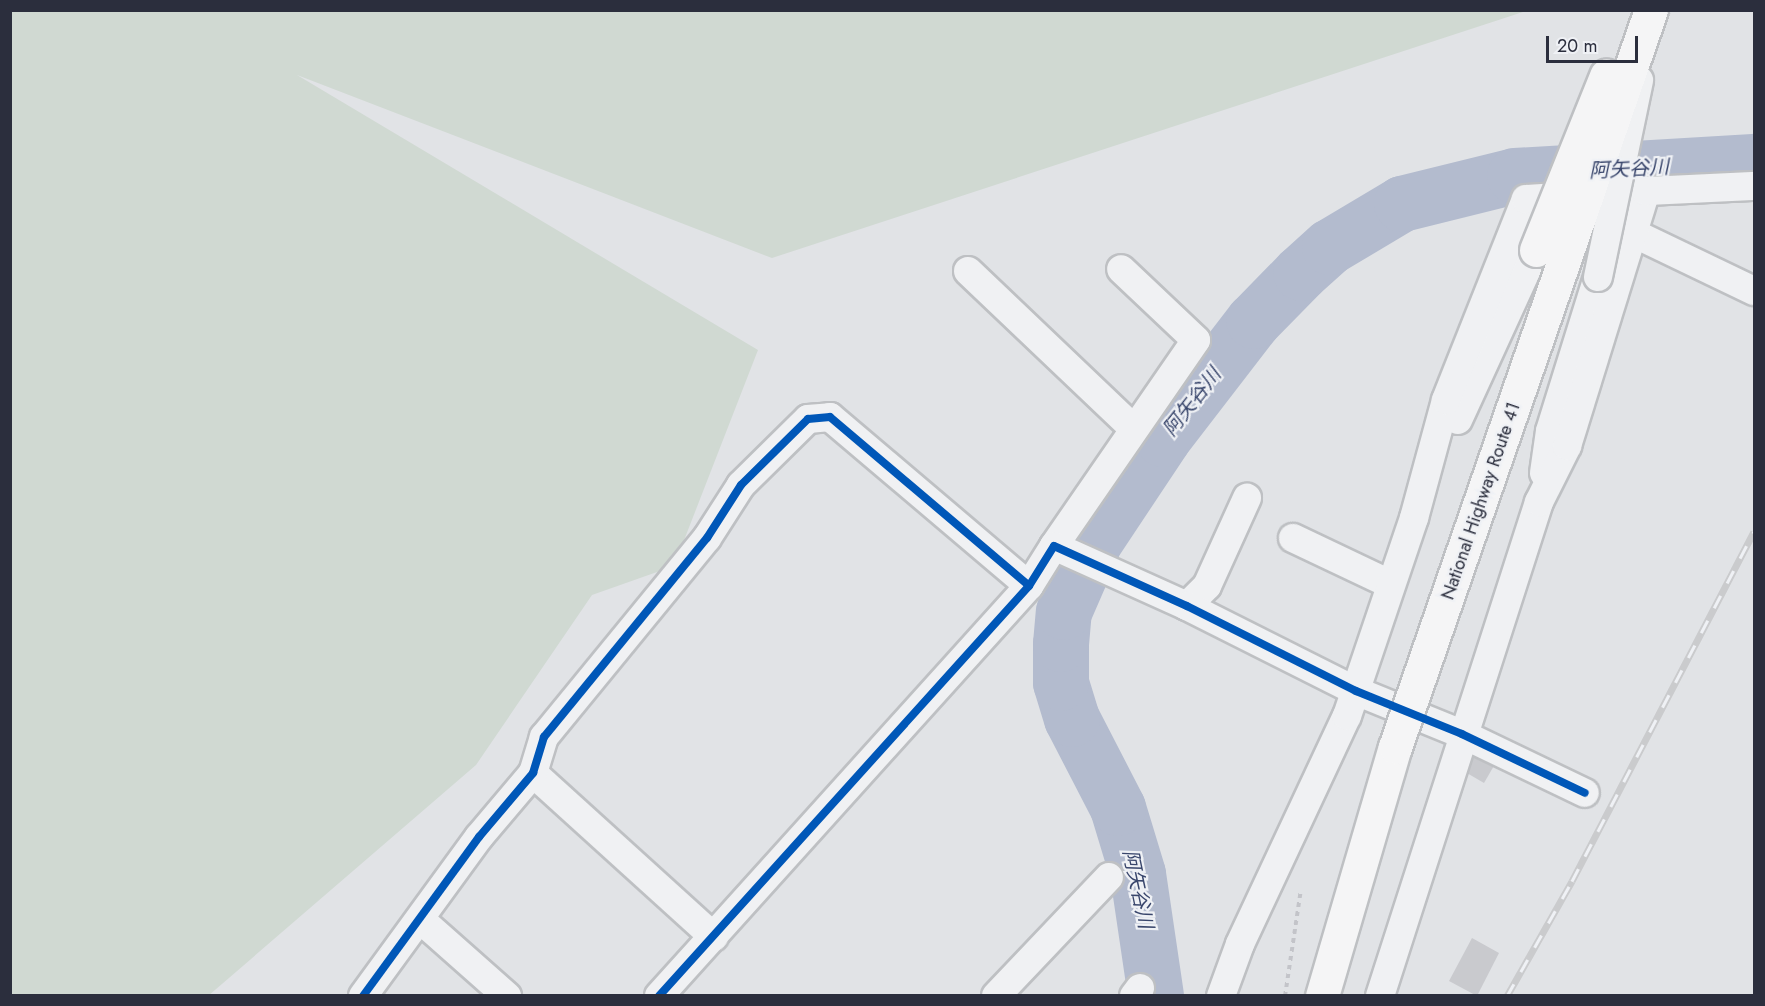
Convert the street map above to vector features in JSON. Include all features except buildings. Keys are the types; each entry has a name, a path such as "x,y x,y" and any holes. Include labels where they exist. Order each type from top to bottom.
{"highway":[{"path":"1536,250 1608,71 1646,10"},
{"name":"National Highway Route 41","path":"1322,996 1395,747 1652,10"}],"street":[{"path":"1539,502 1550,430 1598,277 1652,10"},
{"path":"1414,518 1446,400 1526,199 1646,190 1755,186"},
{"path":"1380,996 1457,762 1462,734 1539,502 1567,446 1635,234 1646,190"},
{"path":"1635,234 1755,291"},
{"path":"1221,996 1240,944 1356,691 1414,518 1536,250"},
{"path":"658,996 714,938 896,729 1061,549 1134,429 1196,340 1121,269"},
{"path":"968,271 1134,429"},
{"path":"363,996 421,920 479,837 533,773 544,737 707,538 741,485 808,419 830,417 1029,586"},
{"path":"1187,606 1207,586 1247,498"},
{"path":"1293,538 1390,584"},
{"path":"1061,549 1187,606 1356,691 1462,734 1585,793"},
{"path":"533,773 714,938"},
{"path":"996,996 1109,877"},
{"path":"421,920 507,996"}],"shaded area":[{"path":"10,11 1526,11 772,258 297,75 758,350 674,566 592,595 476,765 208,996 11,995"}],"waterway":[{"name":"阿矢谷川","path":"1156,996 1138,874 1118,808 1072,719 1061,683 1061,644 1064,612 1094,543 1163,439 1254,321 1301,273 1330,247 1402,204 1515,176 1754,162"}],"railway":[{"path":"1507,996 1572,881 1754,531"}],"cycle path":[{"path":"363,996 479,837 533,773 544,737 707,538 741,485 808,419 830,417 1029,586"},
{"path":"659,996 1029,586 1054,546 1187,606 1356,691 1462,734 1585,793"}]}
